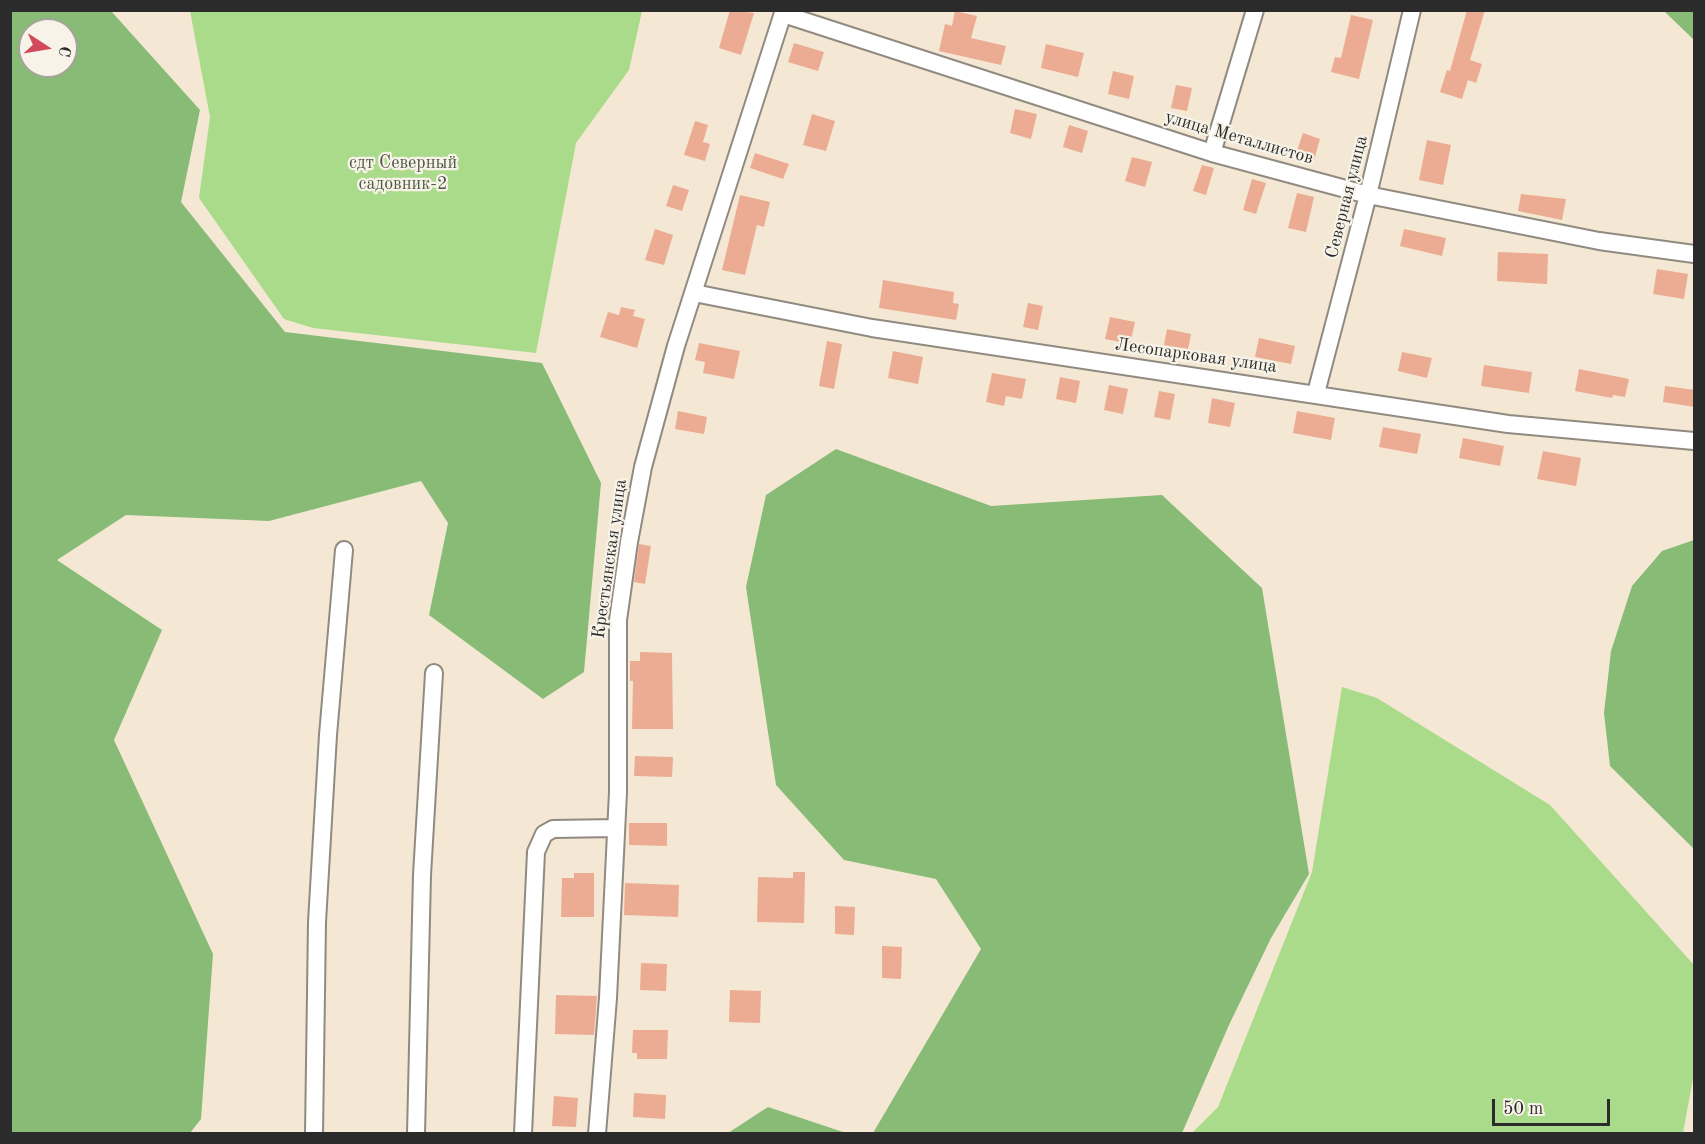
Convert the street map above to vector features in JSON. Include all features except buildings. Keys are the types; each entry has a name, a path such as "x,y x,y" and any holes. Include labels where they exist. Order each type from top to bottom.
{"street":[{"path":"1212,153 1255,10"},
{"name":"Северная улица","path":"1316,393 1368,195 1412,10"},
{"name":"улица Металлистов","path":"784,12 1212,153 1368,195 1599,242 1695,254"},
{"name":"Крестьянская улица","path":"597,1134 609,998 616,828 618,620 629,542 643,467 676,346 784,12"},
{"name":"Лесопарковая улица","path":"694,293 872,328 1316,393 1508,424 1695,441"},
{"path":"314,1134 318,910 328,735 344,550"},
{"path":"416,1134 422,875 434,673"},
{"path":"523,1134 536,852 544,834 553,829 616,828"}],"green space":[{"path":"10,11 111,11 200,110 181,202 285,332 542,363 601,483 584,672 543,699 429,615 448,523 421,481 269,521 126,515 57,560 162,630 114,740 213,954 201,1119 190,1133 11,1133"},
{"name":"сдт Северный садовник-2","path":"190,11 642,11 629,70 576,143 536,353 313,328 284,319 199,198 210,117"},
{"path":"1664,11 1694,11 1694,40"},
{"path":"836,449 991,506 1162,495 1262,588 1309,874 1271,938 1229,1025 1182,1133 873,1133 981,949 936,879 844,860 776,785 746,587 766,495"},
{"path":"1694,540 1694,849 1610,766 1604,713 1611,651 1632,586 1662,551"},
{"path":"1342,687 1377,698 1550,805 1694,965 1694,1073 1683,1133 1192,1133 1218,1107 1312,872"},
{"path":"768,1107 846,1133 728,1133"}]}
